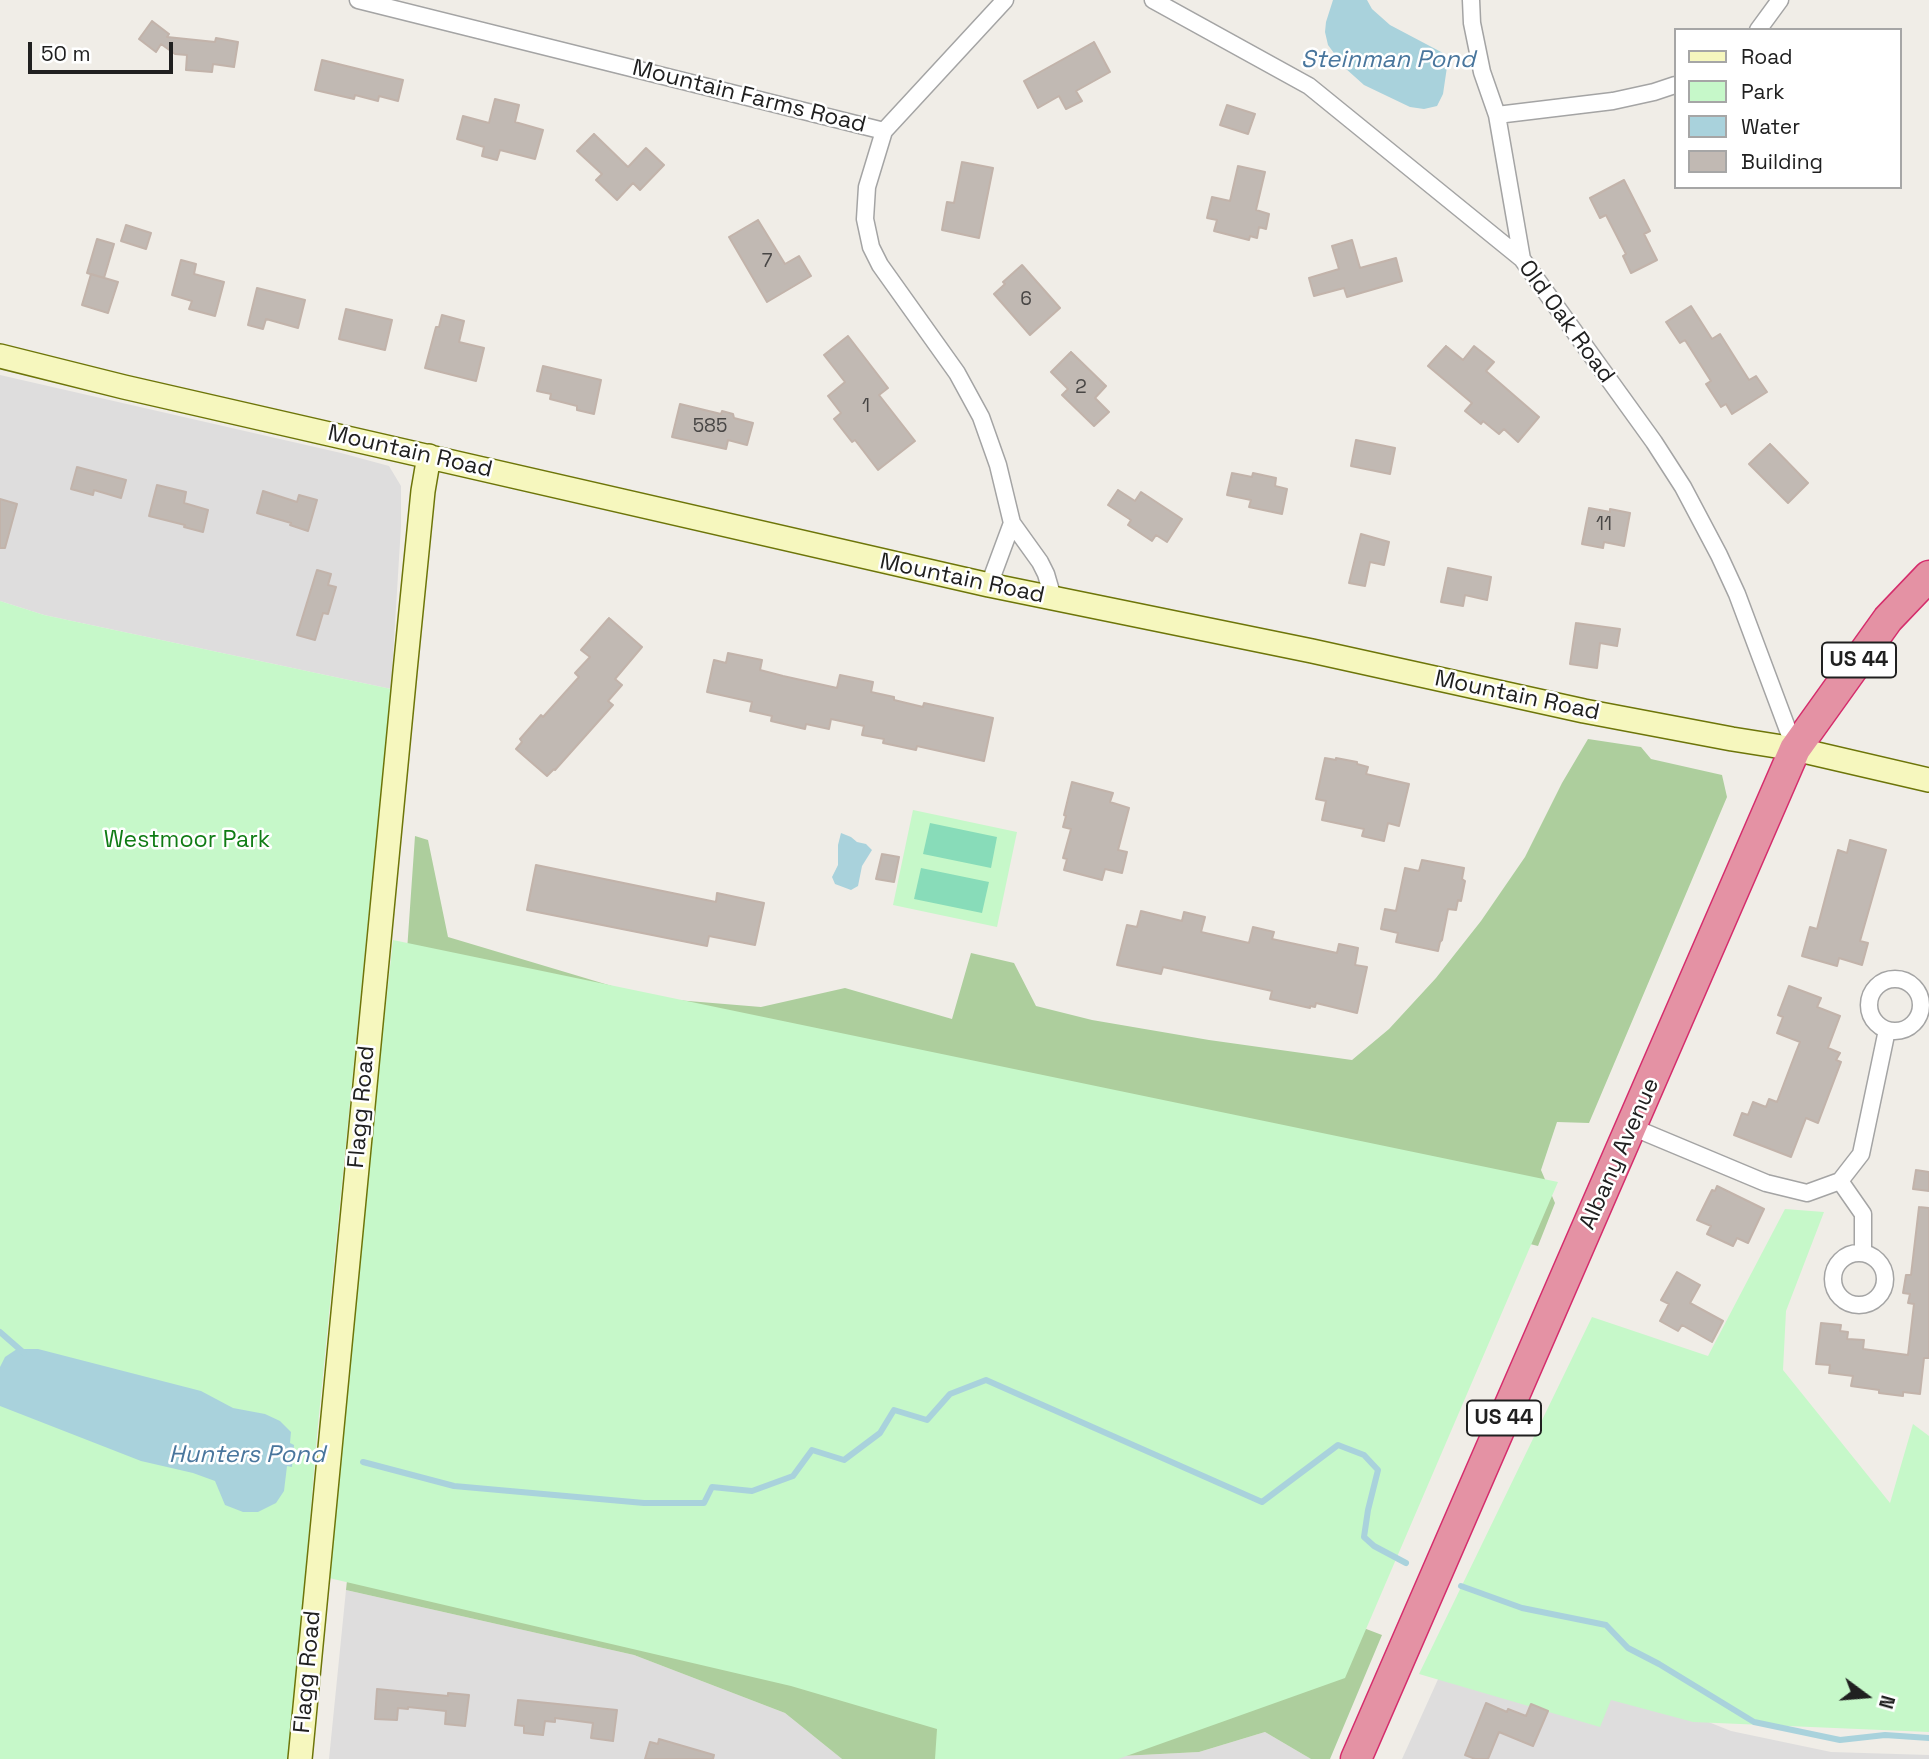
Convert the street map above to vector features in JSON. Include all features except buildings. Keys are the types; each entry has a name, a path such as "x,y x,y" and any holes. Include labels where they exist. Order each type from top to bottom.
{"highway":[{"name":"Albany Avenue","path":"1356,1759 1795,748 1888,619 1929,576"}],"main road":[{"name":"Mountain Road","path":"0,356 124,387 989,585 1584,711 1795,748 1929,780"},
{"name":"Flagg Road","path":"300,1759 405,671 429,456"}],"street":[{"name":"Mountain Farms Road","path":"358,0 884,131 867,187 865,219 871,247 880,265 957,373 981,417 998,465 1012,523 1040,562 1053,598"},
{"path":"884,131 1005,0"},
{"name":"Old Oak Road","path":"1153,0 1309,86 1522,259 1654,442 1682,487 1737,594 1795,748"},
{"path":"1471,0 1472,23 1482,72 1497,115 1522,259"},
{"path":"1759,28 1780,0"},
{"path":"1497,115 1614,101 1674,85"},
{"path":"989,585 1012,523"},
{"path":"1632,1127 1766,1183 1807,1194 1840,1181 1861,1154 1887,1030"},
{"path":"1840,1181 1863,1214 1863,1253"}],"shaded area":[{"path":"0,375 389,466 401,486 391,689 44,615 0,601"},
{"path":"346,1590 634,1655 785,1713 842,1759 329,1759"},
{"path":"1463,1624 1731,1731 1831,1752 1929,1755 1929,1759 1402,1759"},
{"path":"1265,1732 1311,1759 1063,1759 1199,1752"}],"green space":[{"name":"Westmoor Park","path":"0,601 44,615 391,689 317,1435 290,1759 0,1759"},
{"path":"1588,739 1641,747 1651,759 1722,775 1727,797 1589,1123 1557,1122 1541,1170 1555,1203 1538,1246 1413,1215 1227,1576 1382,1635 1330,1759 1311,1759 1265,1732 1199,1752 1063,1759 842,1759 785,1713 634,1655 346,1590 395,1123 415,836 428,840 448,937 652,998 761,1007 845,988 952,1019 971,953 1014,963 1036,1006 1092,1020 1209,1040 1352,1060 1389,1029 1436,978 1481,921 1525,857 1562,783"},
{"path":"913,810 1017,832 997,927 893,905"},
{"path":"930,823 997,837 991,868 923,854"},
{"path":"921,868 989,882 982,913 914,899"},
{"path":"393,940 1558,1182 1345,1678 1118,1759 935,1759 937,1729 791,1686 329,1578 350,1330"},
{"path":"1785,1209 1824,1212 1786,1311 1783,1370 1890,1503 1913,1424 1929,1436 1929,1732 1693,1722 1611,1700 1600,1727 1419,1674 1592,1317 1708,1356"}],"water":[{"name":"Steinman Pond","path":"1333,0 1367,0 1372,9 1390,25 1443,53 1447,67 1443,94 1437,106 1424,109 1410,107 1364,85 1345,68 1328,45 1325,32"},
{"path":"841,833 866,844 872,850 862,866 858,886 851,890 835,884 832,877 838,865"},
{"name":"Hunters Pond","path":"17,1349 38,1349 201,1391 233,1408 265,1414 280,1421 291,1432 290,1443 294,1445 292,1467 287,1466 284,1491 276,1503 258,1512 243,1512 225,1505 215,1481 141,1461 0,1406 0,1367 5,1357"}],"waterway":[{"path":"0,1332 24,1353"},
{"path":"363,1462 454,1486 644,1503 704,1503 712,1487 752,1491 793,1476 812,1450 844,1460 880,1433 894,1410 927,1420 950,1394 986,1380 1262,1502 1338,1445 1364,1455 1378,1470 1364,1537 1374,1546 1406,1563"},
{"path":"1461,1586 1522,1608 1606,1625 1628,1648 1754,1722 1840,1740 1885,1735 1929,1738"}]}
